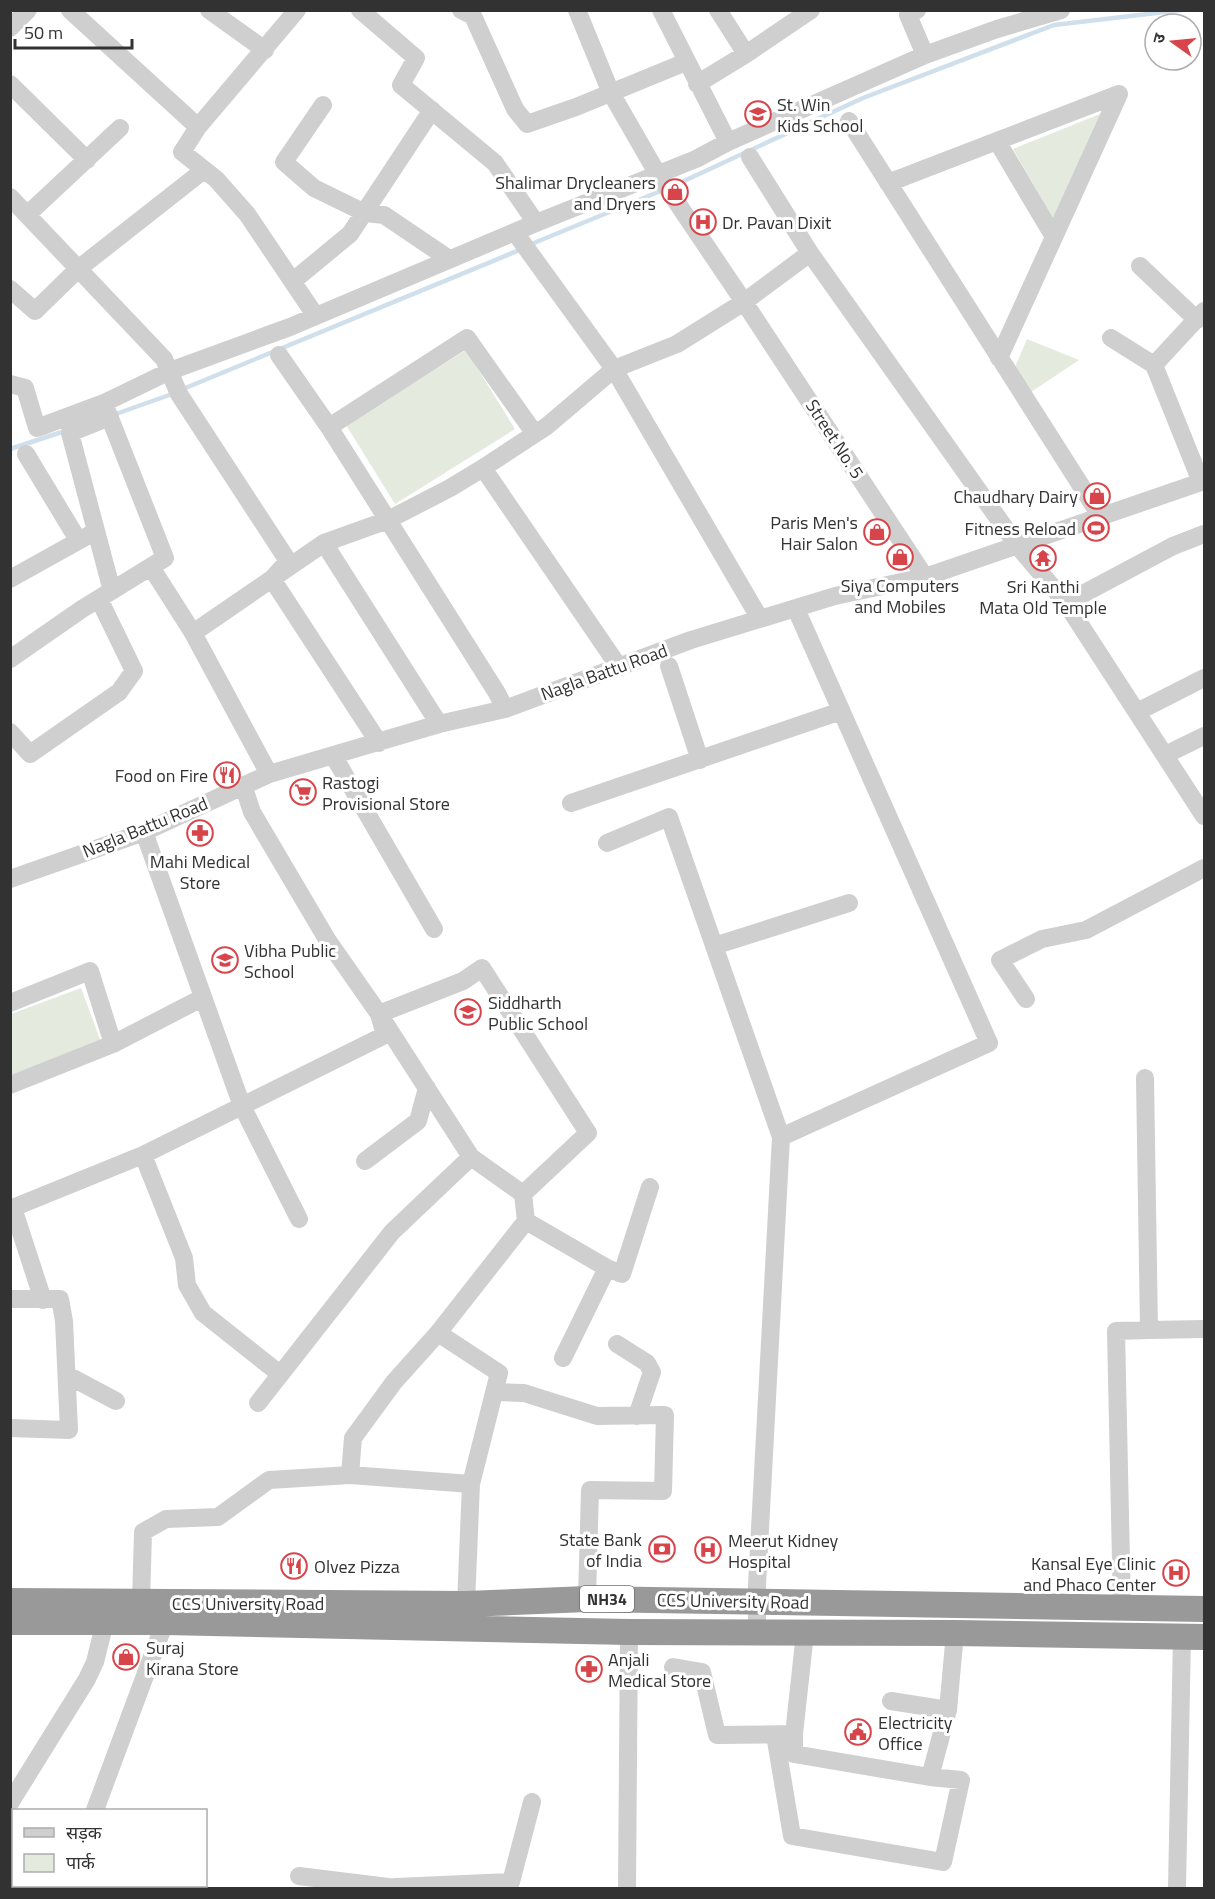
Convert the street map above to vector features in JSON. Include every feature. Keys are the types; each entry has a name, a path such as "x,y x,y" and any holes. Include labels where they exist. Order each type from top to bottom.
{"highway":[{"name":"CCS University Road","path":"10,1602 466,1604 587,1599 1204,1609"},
{"name":"CCS University Road","path":"10,1622 165,1622 629,1632 757,1631 1193,1637"}],"street":[{"path":"10,28 28,10"},
{"path":"70,10 198,127"},
{"path":"209,10 265,50"},
{"path":"360,10 416,58 402,85 495,163 536,223"},
{"name":"Street No. 5","path":"577,10 611,93 663,181 925,577"},
{"path":"661,10 728,142"},
{"path":"718,10 746,54"},
{"path":"697,84 811,10"},
{"path":"10,732 30,754 119,692 134,671 101,603 105,595 96,532 70,433 107,411 315,315 536,223 663,181 696,159 728,142 925,55 997,29 1061,10"},
{"path":"470,12 515,109 527,124 686,62"},
{"path":"910,12 925,55"},
{"path":"290,13 265,50 198,127 182,152 216,179 247,214 315,315"},
{"path":"10,84 87,159"},
{"path":"888,183 1119,94 999,358"},
{"path":"323,105 284,162 314,188 365,213 384,215 449,259"},
{"path":"292,281 350,234 432,110"},
{"path":"849,121 1101,517"},
{"path":"27,215 120,128"},
{"path":"997,141 1054,237"},
{"path":"750,157 810,254 1017,545 1066,603 1204,816"},
{"path":"10,289 35,311 78,269 204,170"},
{"path":"10,197 164,359 174,381 288,561 272,579"},
{"path":"519,238 614,369 760,619"},
{"path":"193,633 324,543 388,520 483,468 547,426 614,369 677,344 744,302 810,254"},
{"path":"1140,266 1201,315 1154,364"},
{"path":"1111,338 1154,364 1203,482"},
{"path":"329,427 467,339 535,434"},
{"path":"279,355 329,427 505,709"},
{"path":"10,384 24,388 37,428 107,411"},
{"path":"10,659 165,558 107,411"},
{"path":"26,454 78,540"},
{"path":"483,468 619,667"},
{"name":"Nagla Battu Road","path":"10,879 144,832 269,774 440,724 505,709 691,640 835,596 925,577 1203,482"},
{"path":"10,579 96,532"},
{"path":"1066,603 1173,546 1204,534"},
{"path":"324,543 440,724"},
{"path":"151,567 193,633 269,774"},
{"path":"272,579 380,743"},
{"path":"781,1137 989,1043 796,609"},
{"path":"669,666 700,760"},
{"path":"1137,712 1204,678"},
{"path":"571,803 841,711"},
{"path":"1165,755 1204,736"},
{"path":"333,755 434,929"},
{"path":"243,785 252,812 323,947 379,1014 471,1157 523,1194 526,1221 438,1333 394,1382 353,1438 350,1475"},
{"path":"607,843 669,818 781,1137 757,1631"},
{"path":"144,832 242,1106 299,1219"},
{"path":"1026,999 1000,960 1042,939 1086,930 1204,868"},
{"path":"714,946 849,903"},
{"path":"379,1014 463,981 482,968 548,1067 588,1133 523,1194"},
{"path":"10,1003 90,971 113,1044"},
{"path":"10,1085 113,1044 202,998"},
{"path":"43,1300 12,1208 142,1155 385,1035 379,1014"},
{"path":"1145,1078 1149,1330"},
{"path":"365,1161 418,1121 427,1088"},
{"path":"142,1155 184,1258 187,1285 203,1313 280,1374"},
{"path":"258,1403 392,1232 471,1157"},
{"path":"526,1221 607,1268 622,1274 650,1187"},
{"path":"563,1358 607,1268"},
{"path":"10,1299 60,1299 64,1321 69,1430 10,1428"},
{"path":"1122,1608 1116,1331 1204,1329"},
{"path":"438,1333 499,1372 471,1484 466,1604"},
{"path":"617,1344 647,1363 652,1372 637,1416"},
{"path":"67,1375 116,1401"},
{"path":"494,1392 524,1393 597,1416 665,1415 663,1491 590,1490 587,1599"},
{"path":"141,1602 143,1532 166,1519 218,1517 269,1480 350,1475 471,1484"},
{"path":"10,1803 87,1679 95,1662 105,1622"},
{"path":"95,1809 165,1622"},
{"path":"627,1888 629,1632"},
{"path":"775,1735 792,1836 943,1862 961,1780 930,1777 794,1754 794,1734 805,1633"},
{"path":"930,1777 948,1710 955,1633"},
{"path":"1177,1888 1193,1637"},
{"path":"673,1666 702,1672 717,1736 794,1734"},
{"path":"891,1701 948,1710"},
{"path":"298,1876 396,1888 490,1886 511,1882 532,1802"}],"green space":[{"path":"1100,114 1053,218 1013,149"},
{"path":"1027,339 1079,360 1031,392 1015,367"},
{"path":"466,350 515,429 395,504 346,425"},
{"path":"81,988 101,1042 11,1076 11,1014"}],"waterway":[{"path":"671,187 863,98 1054,25 1182,10"},
{"path":"529,245 663,190"},
{"path":"183,389 522,249"},
{"path":"113,415 175,393"},
{"path":"10,449 65,431"}],"place":[{"name":"St. Win Kids School","path":"758,114"},
{"name":"Shalimar Drycleaners and Dryers","path":"675,192"},
{"name":"Dr. Pavan Dixit","path":"703,222"},
{"name":"Chaudhary Dairy","path":"1097,496"},
{"name":"Fitness Reload","path":"1096,528"},
{"name":"Paris Men's Hair Salon","path":"877,532"},
{"name":"Siya Computers and Mobiles","path":"900,557"},
{"name":"Sri Kanthi Mata Old Temple","path":"1043,558"},
{"name":"Food on Fire","path":"227,775"},
{"name":"Rastogi Provisional Store","path":"303,792"},
{"name":"Mahi Medical Store","path":"200,833"},
{"name":"Vibha Public School","path":"225,960"},
{"name":"Siddharth Public School","path":"468,1012"},
{"name":"State Bank of India","path":"662,1549"},
{"name":"Meerut Kidney Hospital","path":"708,1550"},
{"name":"Olvez Pizza","path":"294,1566"},
{"name":"Kansal Eye Clinic and Phaco Center","path":"1176,1573"},
{"name":"Suraj Kirana Store","path":"126,1657"},
{"name":"Anjali Medical Store","path":"589,1669"},
{"name":"Electricity Office","path":"858,1732"}]}
